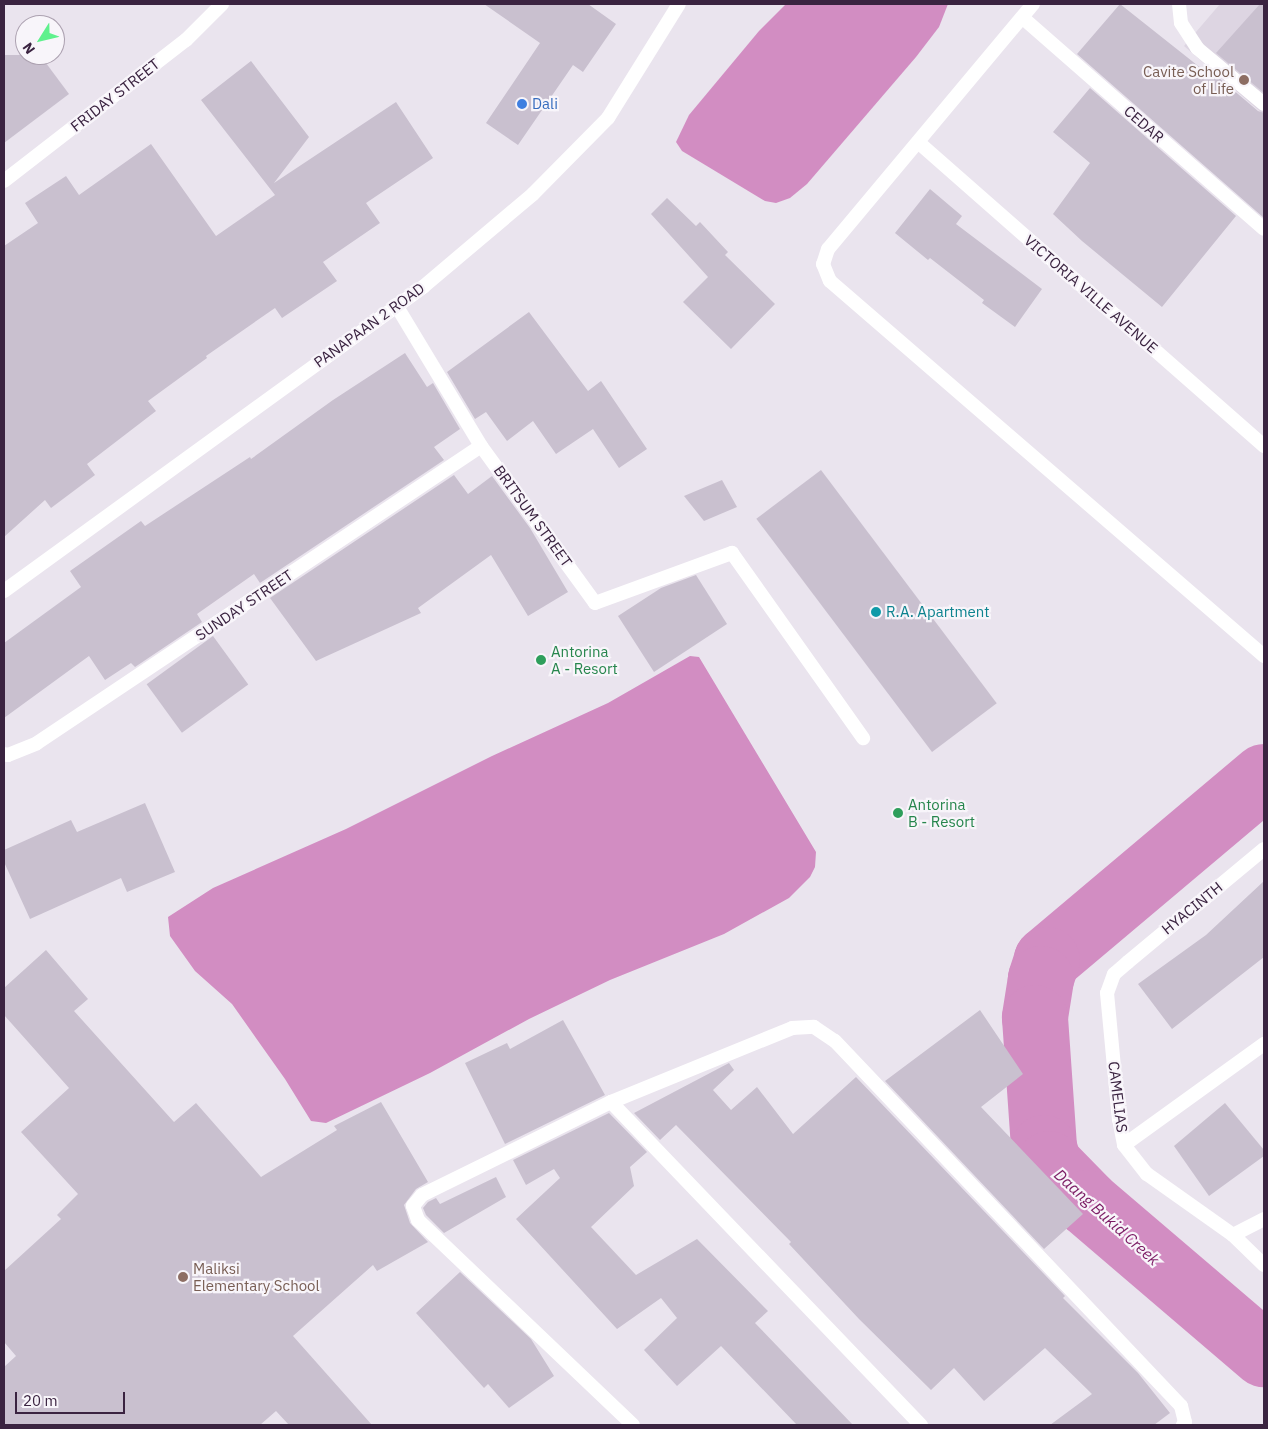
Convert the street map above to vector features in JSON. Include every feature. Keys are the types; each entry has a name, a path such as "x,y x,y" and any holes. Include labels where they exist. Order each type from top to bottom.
{"street":[{"name":"FRIDAY STREET","path":"4,181 186,40 222,4"},
{"name":"PANAPAAN 2 ROAD","path":"4,591 396,305 423,288 533,194 608,118 679,4"},
{"path":"1034,4 828,250 823,264 830,282 1264,656"},
{"path":"1179,4 1181,23 1197,48 1264,104"},
{"name":"CEDAR","path":"1023,18 1264,229"},
{"name":"VICTORIA VILLE AVENUE","path":"918,142 1264,446"},
{"name":"BRITSUM STREET","path":"396,305 481,446 595,603 732,553 863,738"},
{"name":"SUNDAY STREET","path":"4,754 8,755 37,744 481,446"},
{"name":"HYACINTH","path":"1128,962 1262,855"},
{"name":"CAMELIAS","path":"1128,962 1114,974 1107,993 1119,1119 1124,1145 1147,1174 1233,1235 1264,1264"},
{"path":"633,1425 418,1220 413,1206 422,1195 611,1102 792,1028 814,1027 835,1041 1181,1406 1185,1422 1183,1425"},
{"path":"1124,1145 1264,1044"},
{"path":"611,1102 921,1425"},
{"path":"1233,1235 1264,1219"}],"shaded area":[{"path":"786,4 948,4 939,27 916,57 807,184 790,198 776,203 765,201 682,151 676,142 689,115 759,31"},
{"name":"Cavite School of Life","path":"1220,4 1264,4 1264,115 1184,46"},
{"path":"690,656 699,657 816,852 815,867 810,877 789,898 724,934 610,980 529,1019 430,1073 326,1123 311,1121 285,1079 232,1004 195,971 170,936 168,917 213,888 346,829 492,756 608,703"}],"building":[{"path":"484,4 588,4 616,24 583,72 573,65 518,145 486,123 540,43"},
{"path":"1120,4 1202,69 1205,66 1258,111 1264,113 1264,218 1077,54"},
{"path":"1260,4 1264,4 1264,93 1216,53"},
{"path":"4,55 15,55 15,65 47,65 69,94 4,143"},
{"path":"251,61 309,137 274,183 396,102 433,158 366,203 380,223 323,262 337,281 282,318 275,308 206,356 207,358 148,401 156,411 87,464 95,475 51,508 45,500 4,537 4,246 38,223 25,203 66,176 79,195 151,144 216,236 275,195 201,100"},
{"path":"1090,88 1236,216 1162,307 1082,241 1053,214 1090,163 1053,132"},
{"path":"930,189 962,216 956,224 1042,289 1015,327 982,303 984,300 930,258 928,260 895,233"},
{"path":"667,198 696,226 700,222 728,252 725,255 775,304 731,349 683,302 708,277 651,214"},
{"path":"529,312 588,391 601,381 647,449 619,468 593,429 556,454 533,421 507,441 486,412 475,419 447,372"},
{"path":"405,353 427,387 433,383 460,429 434,447 444,460 260,583 254,574 197,614 202,622 135,667 131,663 105,680 89,656 4,718 4,643 81,587 70,571 141,521 145,526 250,457 251,459 333,400"},
{"name":"R.A. Apartment","path":"821,470 997,703 932,752 756,519"},
{"path":"454,475 468,494 492,476 530,528 568,592 528,616 491,555 418,608 421,613 316,661 270,598"},
{"path":"722,480 737,507 704,521 684,496"},
{"path":"696,575 727,624 654,672 618,616 661,588"},
{"path":"213,636 248,685 182,733 147,684"},
{"path":"145,803 175,872 127,892 121,878 30,919 4,862 4,850 71,820 77,832"},
{"path":"1264,881 1264,957 1172,1029 1138,984 1206,935"},
{"name":"Maliksi Elementary School","path":"46,950 88,999 74,1011 174,1122 196,1103 261,1177 337,1130 334,1126 381,1102 428,1182 416,1189 404,1205 410,1223 428,1242 377,1271 373,1265 293,1336 372,1425 289,1425 276,1411 260,1425 4,1425 4,1367 16,1356 4,1342 4,1271 61,1219 57,1215 78,1194 21,1132 69,1088 4,1015 4,988"},
{"path":"980,1010 1023,1074 981,1107 1083,1214 1044,1249 885,1081"},
{"path":"563,1020 605,1095 505,1144 465,1063 507,1043 510,1049"},
{"path":"729,1063 734,1070 713,1090 731,1110 757,1087 793,1134 856,1077 1065,1296 1063,1298 1138,1373 1170,1413 1154,1425 1050,1425 1092,1394 1045,1348 984,1401 954,1368 931,1390 859,1319 789,1244 791,1242 676,1125 660,1140 634,1113"},
{"path":"1225,1103 1264,1150 1264,1156 1209,1196 1174,1146"},
{"path":"609,1113 647,1152 630,1167 634,1186 591,1227 636,1275 697,1239 768,1311 755,1323 853,1425 797,1425 721,1346 677,1386 644,1350 677,1318 661,1298 617,1329 516,1219 560,1178 554,1169 526,1185 513,1160"},
{"path":"496,1177 506,1197 444,1233 426,1215 423,1208 428,1202 436,1198 440,1204"},
{"path":"460,1272 531,1339 554,1376 509,1408 488,1384 484,1388 416,1313"}],"waterway":[{"name":"Daang Bukid Creek","path":"1264,777 1047,960 1041,979 1035,1018 1044,1148 1049,1164 1087,1203 1264,1354"}],"place":[{"name":"Cavite School of Life","path":"1244,80"},
{"name":"Dali","path":"522,104"},
{"name":"R.A. Apartment","path":"876,612"},
{"name":"Antorina A - Resort","path":"541,660"},
{"name":"Antorina B - Resort","path":"898,813"},
{"name":"Maliksi Elementary School","path":"183,1277"}]}
